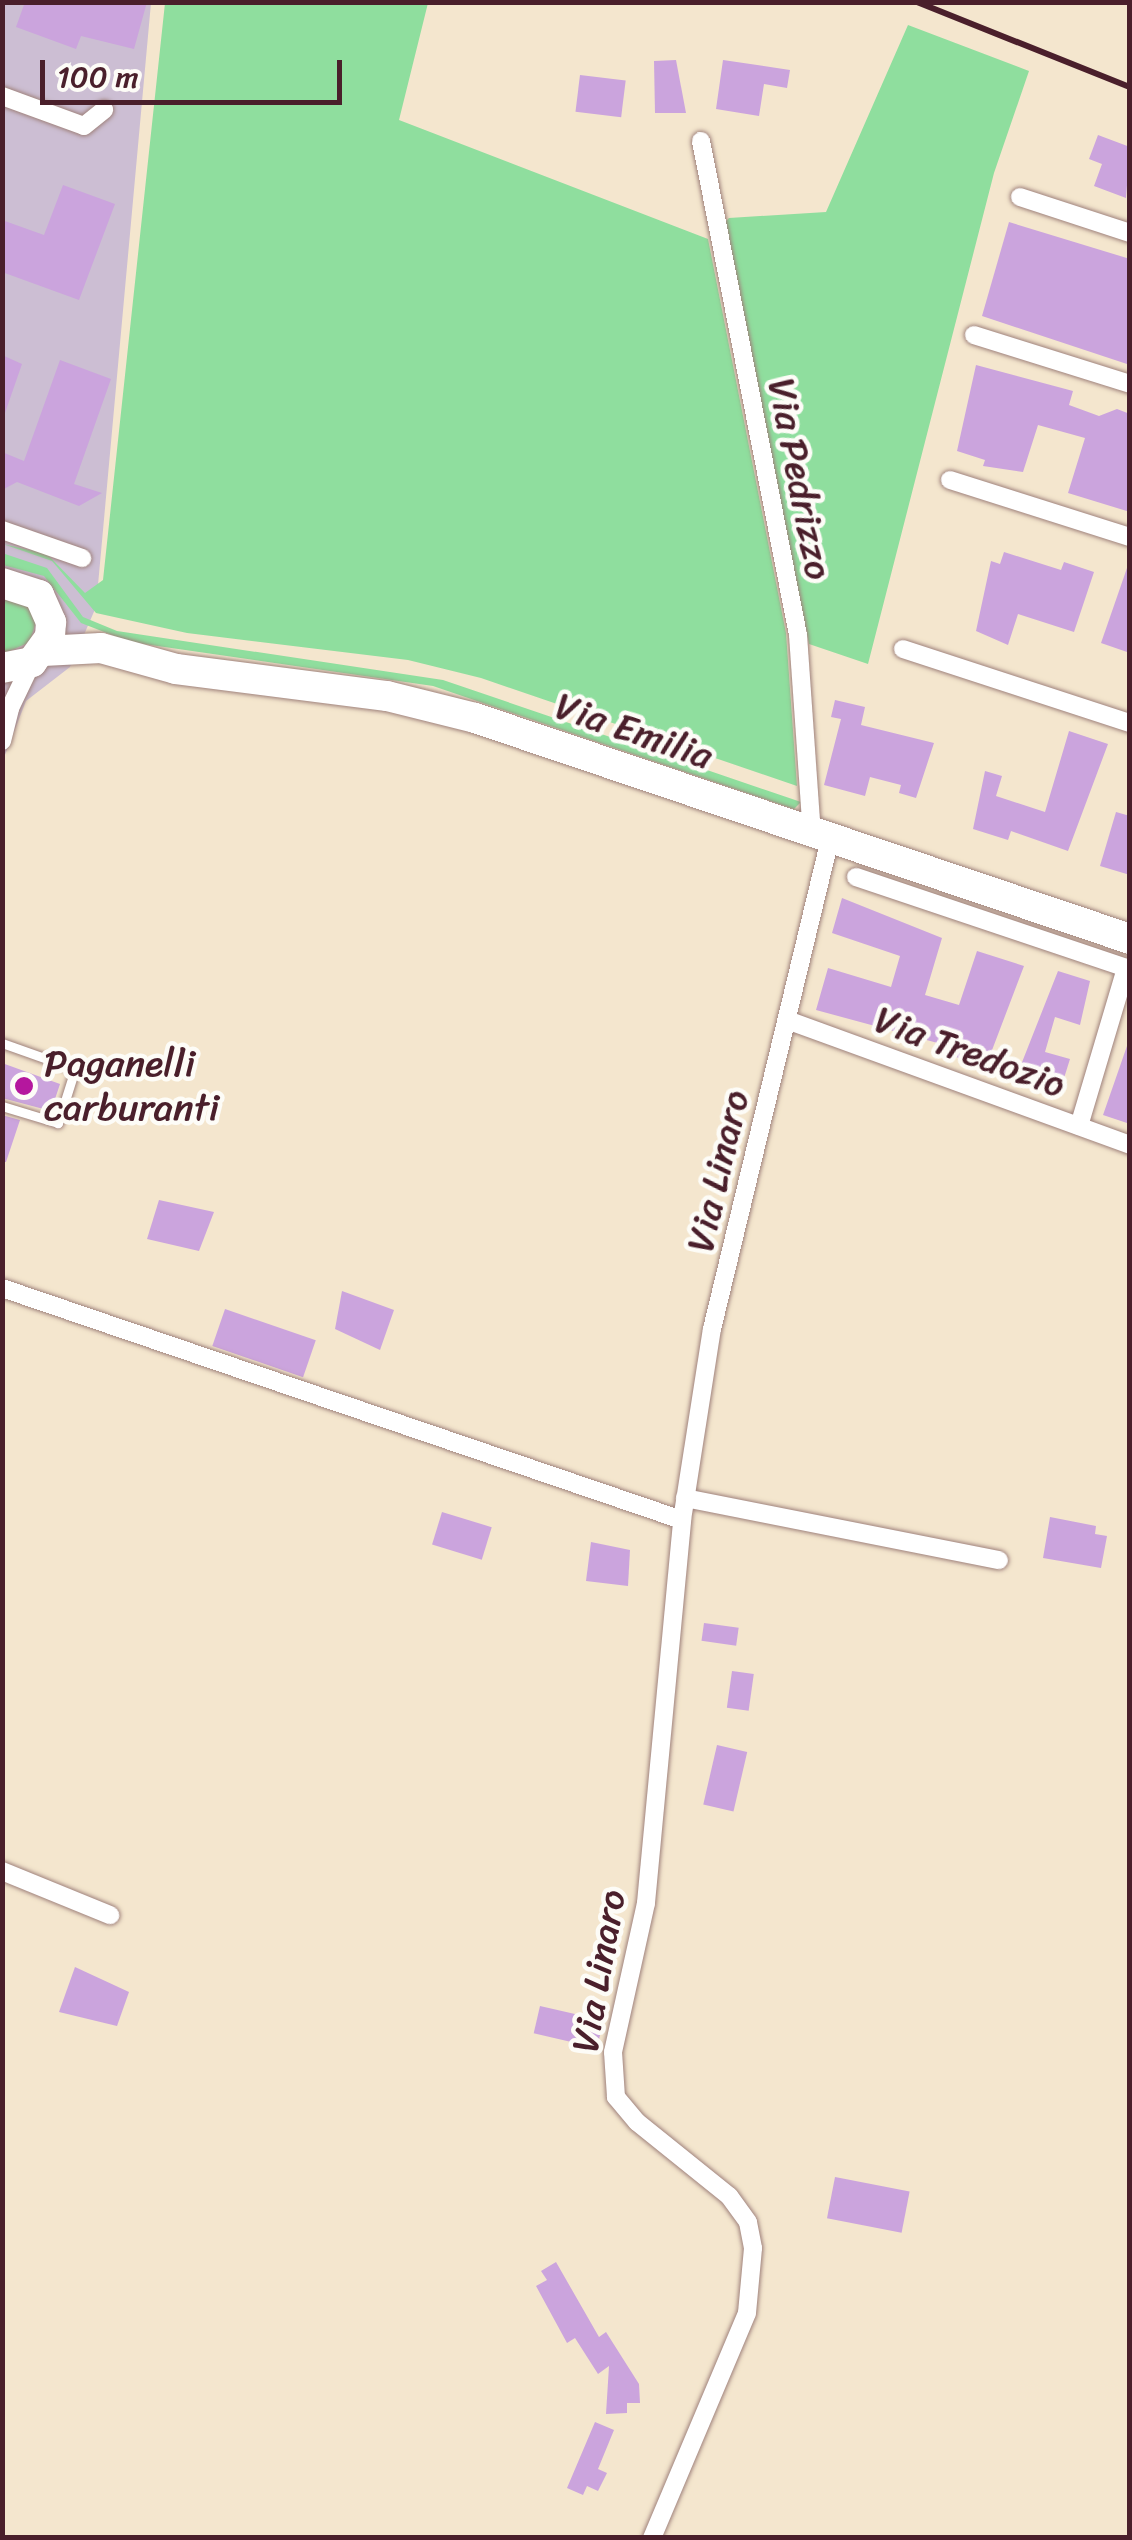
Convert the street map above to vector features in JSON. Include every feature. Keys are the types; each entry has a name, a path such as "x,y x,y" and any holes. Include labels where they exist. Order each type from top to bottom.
{"main road":[{"name":"Via Emilia","path":"2,583 27,586 48,608 101,648 176,669 387,696 475,718 821,836 1128,959"},
{"path":"26,660 50,637 48,608"},
{"name":"Via Emilia","path":"26,660 101,648"}],"street":[{"path":"2,96 84,126 104,110"},
{"name":"Via Pedrizzo","path":"701,141 798,635 821,836"},
{"path":"1020,197 1130,233"},
{"path":"974,335 1130,384"},
{"path":"950,480 1130,538"},
{"path":"2,530 82,558"},
{"path":"903,649 1130,723"},
{"path":"2,742 6,701 26,660"},
{"name":"Via Linaro","path":"652,2538 723,2378 752,2280 748,2222 708,2175 637,2122 616,2097 612,2077 654,1838 684,1498 712,1329 788,1020 821,836"},
{"path":"856,877 1128,959 1079,1126"},
{"name":"Via Tredozio","path":"788,1020 1130,1146"},
{"path":"2,1288 115,1331 682,1520"},
{"path":"684,1498 999,1560"},
{"path":"2,1871 110,1915"}],"lane":[{"path":"2,1043 75,1068 58,1123 2,1106"}],"shaded area":[{"path":"3,3 151,3 96,607 70,667 26,701 3,760"}],"green space":[{"path":"165,3 428,3 399,120 708,239 786,633 797,786 481,678 408,660 187,633 96,613 52,561 3,544 47,554 85,593 103,580"},
{"path":"908,25 1029,71 994,173 868,664 809,644 723,224 729,218 826,212"},
{"path":"2,553 47,568 83,617 117,631 443,680 801,802 794,809 433,686 130,642 81,623 44,576 3,565"},
{"path":"3,593 28,602 36,621 30,642 3,654"}],"building":[{"path":"25,2 147,2 134,49 81,36 76,49 16,27"},
{"path":"676,60 686,113 655,113 654,61"},
{"path":"723,60 790,70 787,88 764,84 759,116 716,109"},
{"path":"580,75 626,81 621,117 575,112"},
{"path":"1098,135 1130,147 1126,198 1094,186 1102,164 1089,159"},
{"path":"63,185 115,204 79,300 2,272 2,220 44,235"},
{"path":"1009,222 1130,259 1130,365 982,316"},
{"path":"2,355 22,364 5,413 2,412"},
{"path":"60,360 111,379 74,484 102,493 79,506 17,482 2,490 2,452 24,461"},
{"path":"976,365 1073,391 1069,405 1099,416 1117,409 1130,414 1130,512 1068,493 1085,438 1038,425 1023,472 983,466 985,460 957,451"},
{"path":"1004,552 1061,570 1064,562 1094,572 1074,632 1018,614 1008,645 976,631 991,561 1000,564"},
{"path":"1127,568 1130,569 1130,653 1101,643"},
{"path":"835,700 865,707 861,725 934,743 916,798 899,793 901,785 870,777 865,796 824,785 841,719 831,717"},
{"path":"1069,731 1108,744 1068,851 1011,831 1008,840 973,829 985,771 1002,776 996,796 1045,812"},
{"path":"1116,812 1130,816 1130,875 1100,866"},
{"path":"842,898 942,938 925,995 959,1005 977,951 1024,966 986,1066 942,1053 945,1045 816,1010 828,968 891,987 900,956 832,933"},
{"path":"1058,971 1090,981 1080,1025 1055,1017 1045,1052 1070,1059 1059,1094 1015,1080"},
{"path":"1127,1046 1130,1047 1130,1124 1103,1115"},
{"path":"2,1063 60,1084 51,1111 2,1098"},
{"path":"2,1115 20,1120 6,1162 2,1162"},
{"path":"159,1200 214,1212 199,1251 147,1239"},
{"path":"342,1291 394,1310 380,1350 335,1329"},
{"path":"225,1309 316,1340 303,1377 212,1346"},
{"path":"442,1512 492,1527 482,1560 432,1545"},
{"path":"1050,1517 1096,1526 1095,1534 1107,1536 1101,1568 1043,1558"},
{"path":"591,1542 630,1550 628,1586 586,1581"},
{"path":"704,1623 739,1628 736,1646 701,1641"},
{"path":"732,1671 754,1674 749,1711 727,1708"},
{"path":"717,1745 747,1752 733,1811 703,1804"},
{"path":"75,1967 129,1992 117,2026 59,2012"},
{"path":"540,2006 603,2021 597,2048 534,2033"},
{"path":"835,2177 910,2192 902,2233 827,2218"},
{"path":"556,2262 599,2337 606,2332 639,2384 640,2403 627,2403 627,2413 606,2414 609,2366 598,2374 575,2338 567,2343 536,2286 547,2280 541,2271"},
{"path":"595,2422 614,2430 598,2469 607,2473 598,2491 587,2486 583,2495 567,2488"}],"railway":[{"path":"917,2 1130,87"}],"place":[{"name":"Paganelli carburanti","path":"24,1086"}]}
